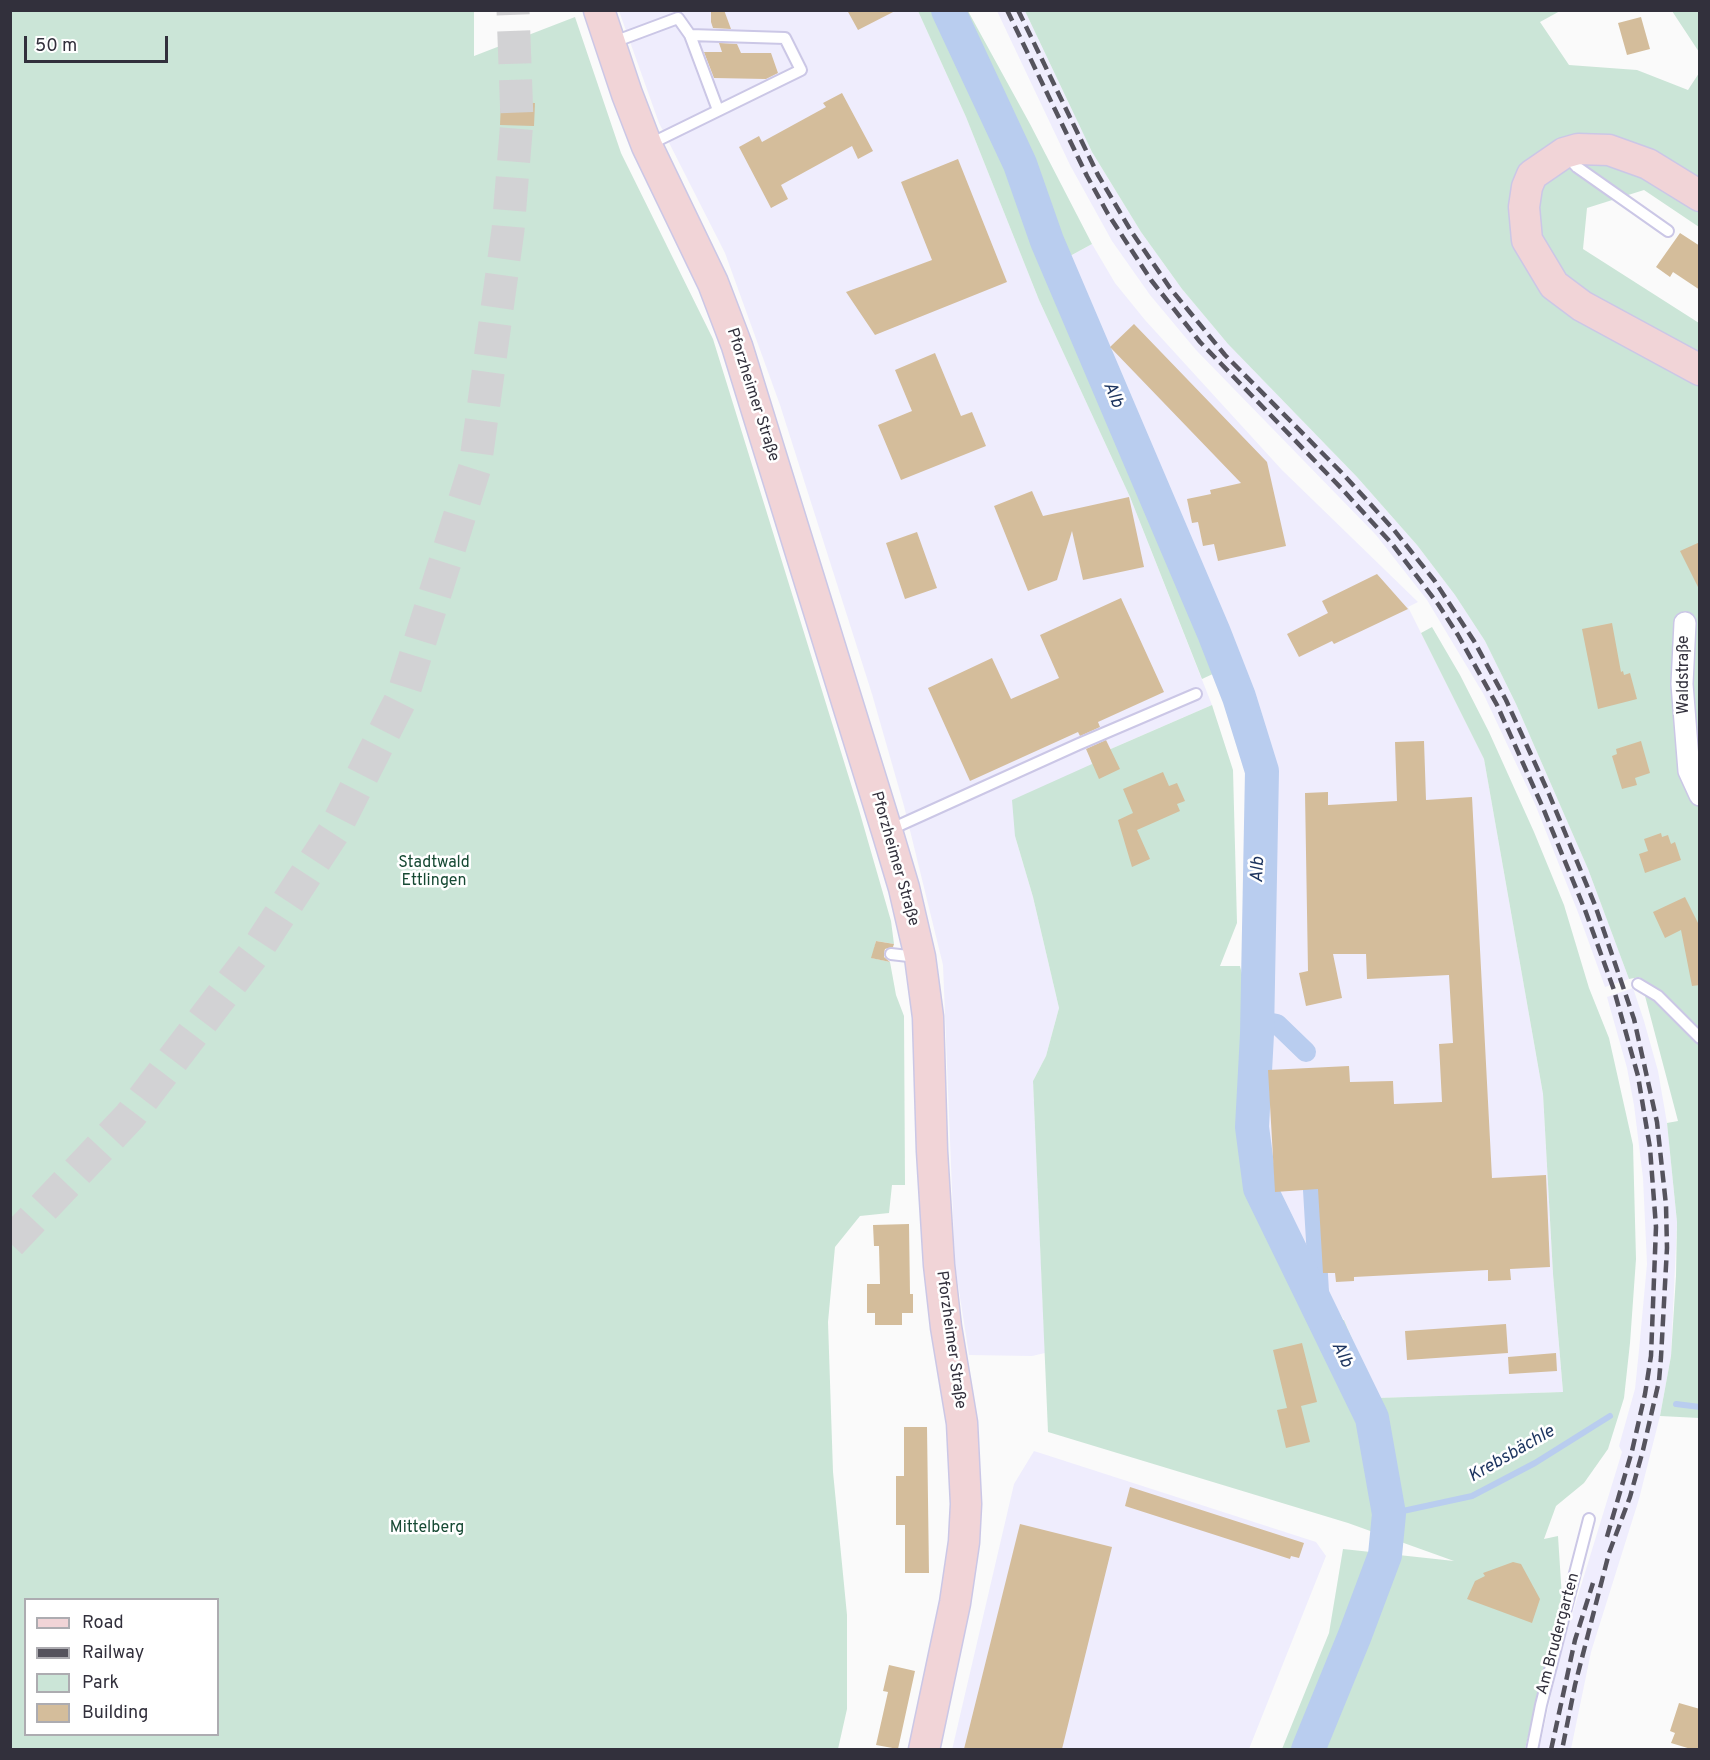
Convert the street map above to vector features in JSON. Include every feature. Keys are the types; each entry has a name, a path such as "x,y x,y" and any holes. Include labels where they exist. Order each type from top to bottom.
{"main road":[{"name":"Pforzheimer Straße","path":"599,10 648,146 713,283 734,336 887,831 906,956 928,1017 932,1151 939,1265 946,1327 962,1423 966,1504 964,1542 955,1603 924,1749"},
{"path":"1700,196 1648,164 1609,150 1578,149 1564,153 1532,175 1527,187 1524,207 1527,240 1554,285 1582,306 1700,370"}],"street":[{"name":"Waldstraße","path":"1685,623 1682,684 1689,771 1700,795"}],"lane":[{"path":"610,44 678,18 690,35 718,110"},
{"path":"648,146 801,70 785,38 690,35"},
{"path":"1564,153 1577,167 1668,231"},
{"path":"887,831 1196,694"},
{"path":"1638,984 1658,996 1700,1038"},
{"name":"Am Brudergarten","path":"1532,1749 1540,1705 1589,1519"}],"shaded area":[{"path":"619,11 918,11 966,117 1039,300 1130,497 1212,705 1090,758 1092,764 1015,836 1033,897 1059,1008 1046,1056 1033,1081 1045,1353 1032,1356 969,1355 955,1265 943,965 904,806 872,694 780,405 725,253 659,123"},
{"path":"997,11 1025,11 1092,152 1141,232 1182,289 1228,344 1357,477 1417,545 1455,595 1485,641 1516,704 1588,869 1629,979 1605,987 1535,804 1484,695 1427,600 1376,535 1196,350 1150,295 1112,241 1070,165"},
{"path":"1092,244 1115,283 1145,320 1282,470 1418,602 1408,607 1484,759 1543,1094 1553,1274 1563,1392 1377,1398 1344,1320 1334,1304 1324,1306 1267,1192 1261,1068 1275,770 1241,661 1070,256"},
{"path":"1633,988 1658,1071 1667,1123 1677,1222 1671,1356 1660,1416 1639,1499 1591,1652 1571,1749 1539,1750 1557,1667 1622,1452 1619,1446 1635,1389 1647,1264 1643,1178 1627,1068 1607,997"},
{"path":"1034,1451 1316,1542 1326,1556 1249,1749 952,1750 1014,1484"}],"green space":[{"name":"Stadtwald Ettlingen","path":"11,11 474,11 474,56 575,17 621,153 713,339 859,810 891,921 894,944 876,941 872,958 890,962 896,995 904,1016 905,1185 892,1185 889,1213 860,1216 835,1247 828,1322 833,1472 847,1615 847,1709 838,1749 11,1750"},
{"path":"918,11 968,11 1092,244 1070,256 1241,661 1202,679 1130,497 1039,300 966,117"},
{"path":"1025,11 1560,11 1540,22 1569,65 1637,70 1688,90 1699,73 1699,227 1644,190 1587,208 1583,249 1699,323 1699,1418 1660,1416 1671,1356 1676,1276 1677,1222 1667,1123 1678,1121 1640,977 1629,979 1588,869 1516,704 1485,641 1455,595 1417,545 1357,477 1228,344 1182,289 1141,232 1092,152"},
{"path":"1672,11 1699,11 1699,52"},
{"path":"1432,627 1489,732 1534,832 1564,905 1589,988 1609,1038 1633,1145 1636,1259 1624,1398 1608,1449 1584,1483 1556,1506 1544,1539 1558,1536 1562,1598 1525,1749 1282,1749 1329,1633 1343,1549 1454,1561 1348,1523 1048,1432 1033,1081 1046,1056 1059,1008 1033,897 1015,836 1012,800 1092,764 1090,758 1212,705 1233,770 1237,923 1220,966 1240,966 1249,1004 1245,1111 1251,1192 1315,1322 1344,1320 1377,1398 1563,1392 1553,1274 1543,1094 1484,759 1421,633"}],"building":[{"path":"711,10 724,10 731,29 713,28"},
{"path":"847,10 897,10 858,30"},
{"path":"1641,17 1650,49 1627,55 1618,23"},
{"path":"719,43 737,44 741,53 771,53 778,73 766,79 714,78 704,52 722,52"},
{"path":"842,93 873,151 858,159 852,146 781,185 788,199 771,208 739,147 759,136 762,142 826,107 823,103"},
{"path":"501,102 535,103 534,126 500,125"},
{"path":"958,159 1007,282 875,335 846,292 932,260 901,182"},
{"path":"1680,233 1700,246 1700,290 1673,272 1670,277 1656,267"},
{"path":"1134,324 1267,462 1286,546 1218,561 1214,544 1203,546 1198,522 1192,523 1187,499 1211,494 1210,490 1241,483 1110,347"},
{"path":"935,353 961,416 972,412 986,446 901,480 878,425 912,411 895,370"},
{"path":"1032,491 1043,516 1129,497 1144,567 1083,580 1072,531 1057,580 1028,591 994,506"},
{"path":"917,532 937,588 905,599 886,543"},
{"path":"1700,542 1700,591 1680,551"},
{"path":"1377,574 1408,609 1334,644 1332,641 1299,657 1287,634 1328,613 1322,601"},
{"path":"1121,598 1164,692 1098,722 1100,727 1080,736 1078,732 970,781 928,688 992,658 1011,699 1059,678 1040,635"},
{"path":"1612,623 1621,672 1623,671 1624,675 1630,673 1637,699 1598,709 1582,629"},
{"path":"1106,740 1120,769 1099,779 1086,749"},
{"path":"1424,741 1426,800 1472,797 1492,1178 1546,1175 1550,1267 1510,1269 1511,1280 1488,1281 1488,1270 1354,1277 1354,1281 1336,1282 1335,1273 1323,1273 1318,1189 1275,1192 1268,1070 1349,1066 1350,1082 1393,1081 1394,1104 1442,1102 1439,1044 1453,1043 1449,975 1367,979 1366,954 1333,954 1342,998 1306,1006 1299,973 1308,971 1305,793 1328,792 1328,805 1397,801 1395,742"},
{"path":"1641,741 1650,773 1635,778 1637,785 1622,789 1612,756 1617,754 1616,749"},
{"path":"1163,772 1169,786 1177,783 1185,801 1177,804 1180,811 1137,830 1150,859 1132,867 1118,820 1133,813 1123,789"},
{"path":"1661,833 1662,837 1668,835 1671,844 1675,842 1681,860 1645,873 1639,854 1648,851 1644,839"},
{"path":"1685,897 1700,927 1700,985 1692,986 1681,930 1665,938 1653,912"},
{"path":"876,941 894,944 893,947 885,949 884,953 884,957 890,962 871,958"},
{"path":"909,1224 910,1294 913,1294 913,1313 902,1313 902,1325 875,1325 875,1313 867,1313 867,1284 880,1284 879,1246 874,1246 873,1225"},
{"path":"1506,1324 1508,1353 1407,1360 1405,1331"},
{"path":"1302,1343 1317,1402 1301,1406 1310,1442 1286,1448 1277,1410 1287,1408 1273,1350"},
{"path":"1556,1353 1557,1371 1509,1374 1508,1357"},
{"path":"904,1427 927,1427 929,1573 905,1573 905,1525 896,1525 896,1476 904,1476"},
{"path":"1130,1487 1304,1543 1299,1558 1291,1556 1290,1559 1125,1506"},
{"path":"1020,1524 1112,1547 1062,1749 964,1749"},
{"path":"1513,1562 1521,1564 1540,1599 1532,1623 1467,1599 1475,1581 1485,1576 1483,1573"},
{"path":"889,1665 915,1671 898,1749 876,1745 888,1692 883,1691"},
{"path":"1679,1703 1700,1709 1700,1749 1691,1749 1671,1743 1675,1733 1670,1731"}],"waterway":[{"name":"Alb","path":"948,10 1020,164 1047,241 1214,633 1239,697 1262,771 1257,1034 1252,1127 1260,1188 1372,1418 1389,1514 1385,1555 1308,1750"},
{"path":"1257,1020 1277,1024 1306,1052"},
{"path":"1313,1190 1319,1292 1314,1299"},
{"name":"Krebsbächle","path":"1676,1404 1700,1407"},
{"name":"Krebsbächle","path":"1389,1514 1472,1496 1535,1463 1610,1416"}],"tunnel":[{"path":"10,1243 130,1116 258,948 333,833 403,695 475,467 508,230 517,120 513,10"}],"railway":[{"path":"1007,10 1087,176 1108,214 1151,280 1200,342 1393,545 1438,604 1458,635 1497,705 1585,910 1614,990 1638,1076 1650,1148 1656,1227 1651,1356 1645,1394 1632,1451 1606,1540"},
{"path":"1018,10 1098,175 1131,231 1170,288 1225,355 1343,474 1394,530 1434,580 1474,641 1506,700 1549,794 1595,905 1634,1019 1657,1122 1666,1205 1667,1248 1659,1381 1630,1497 1609,1553 1575,1685 1562,1750"},
{"path":"1551,1750 1575,1640 1593,1583"}],"park label":[{"name":"Mittelberg","path":"427,1529"}]}
